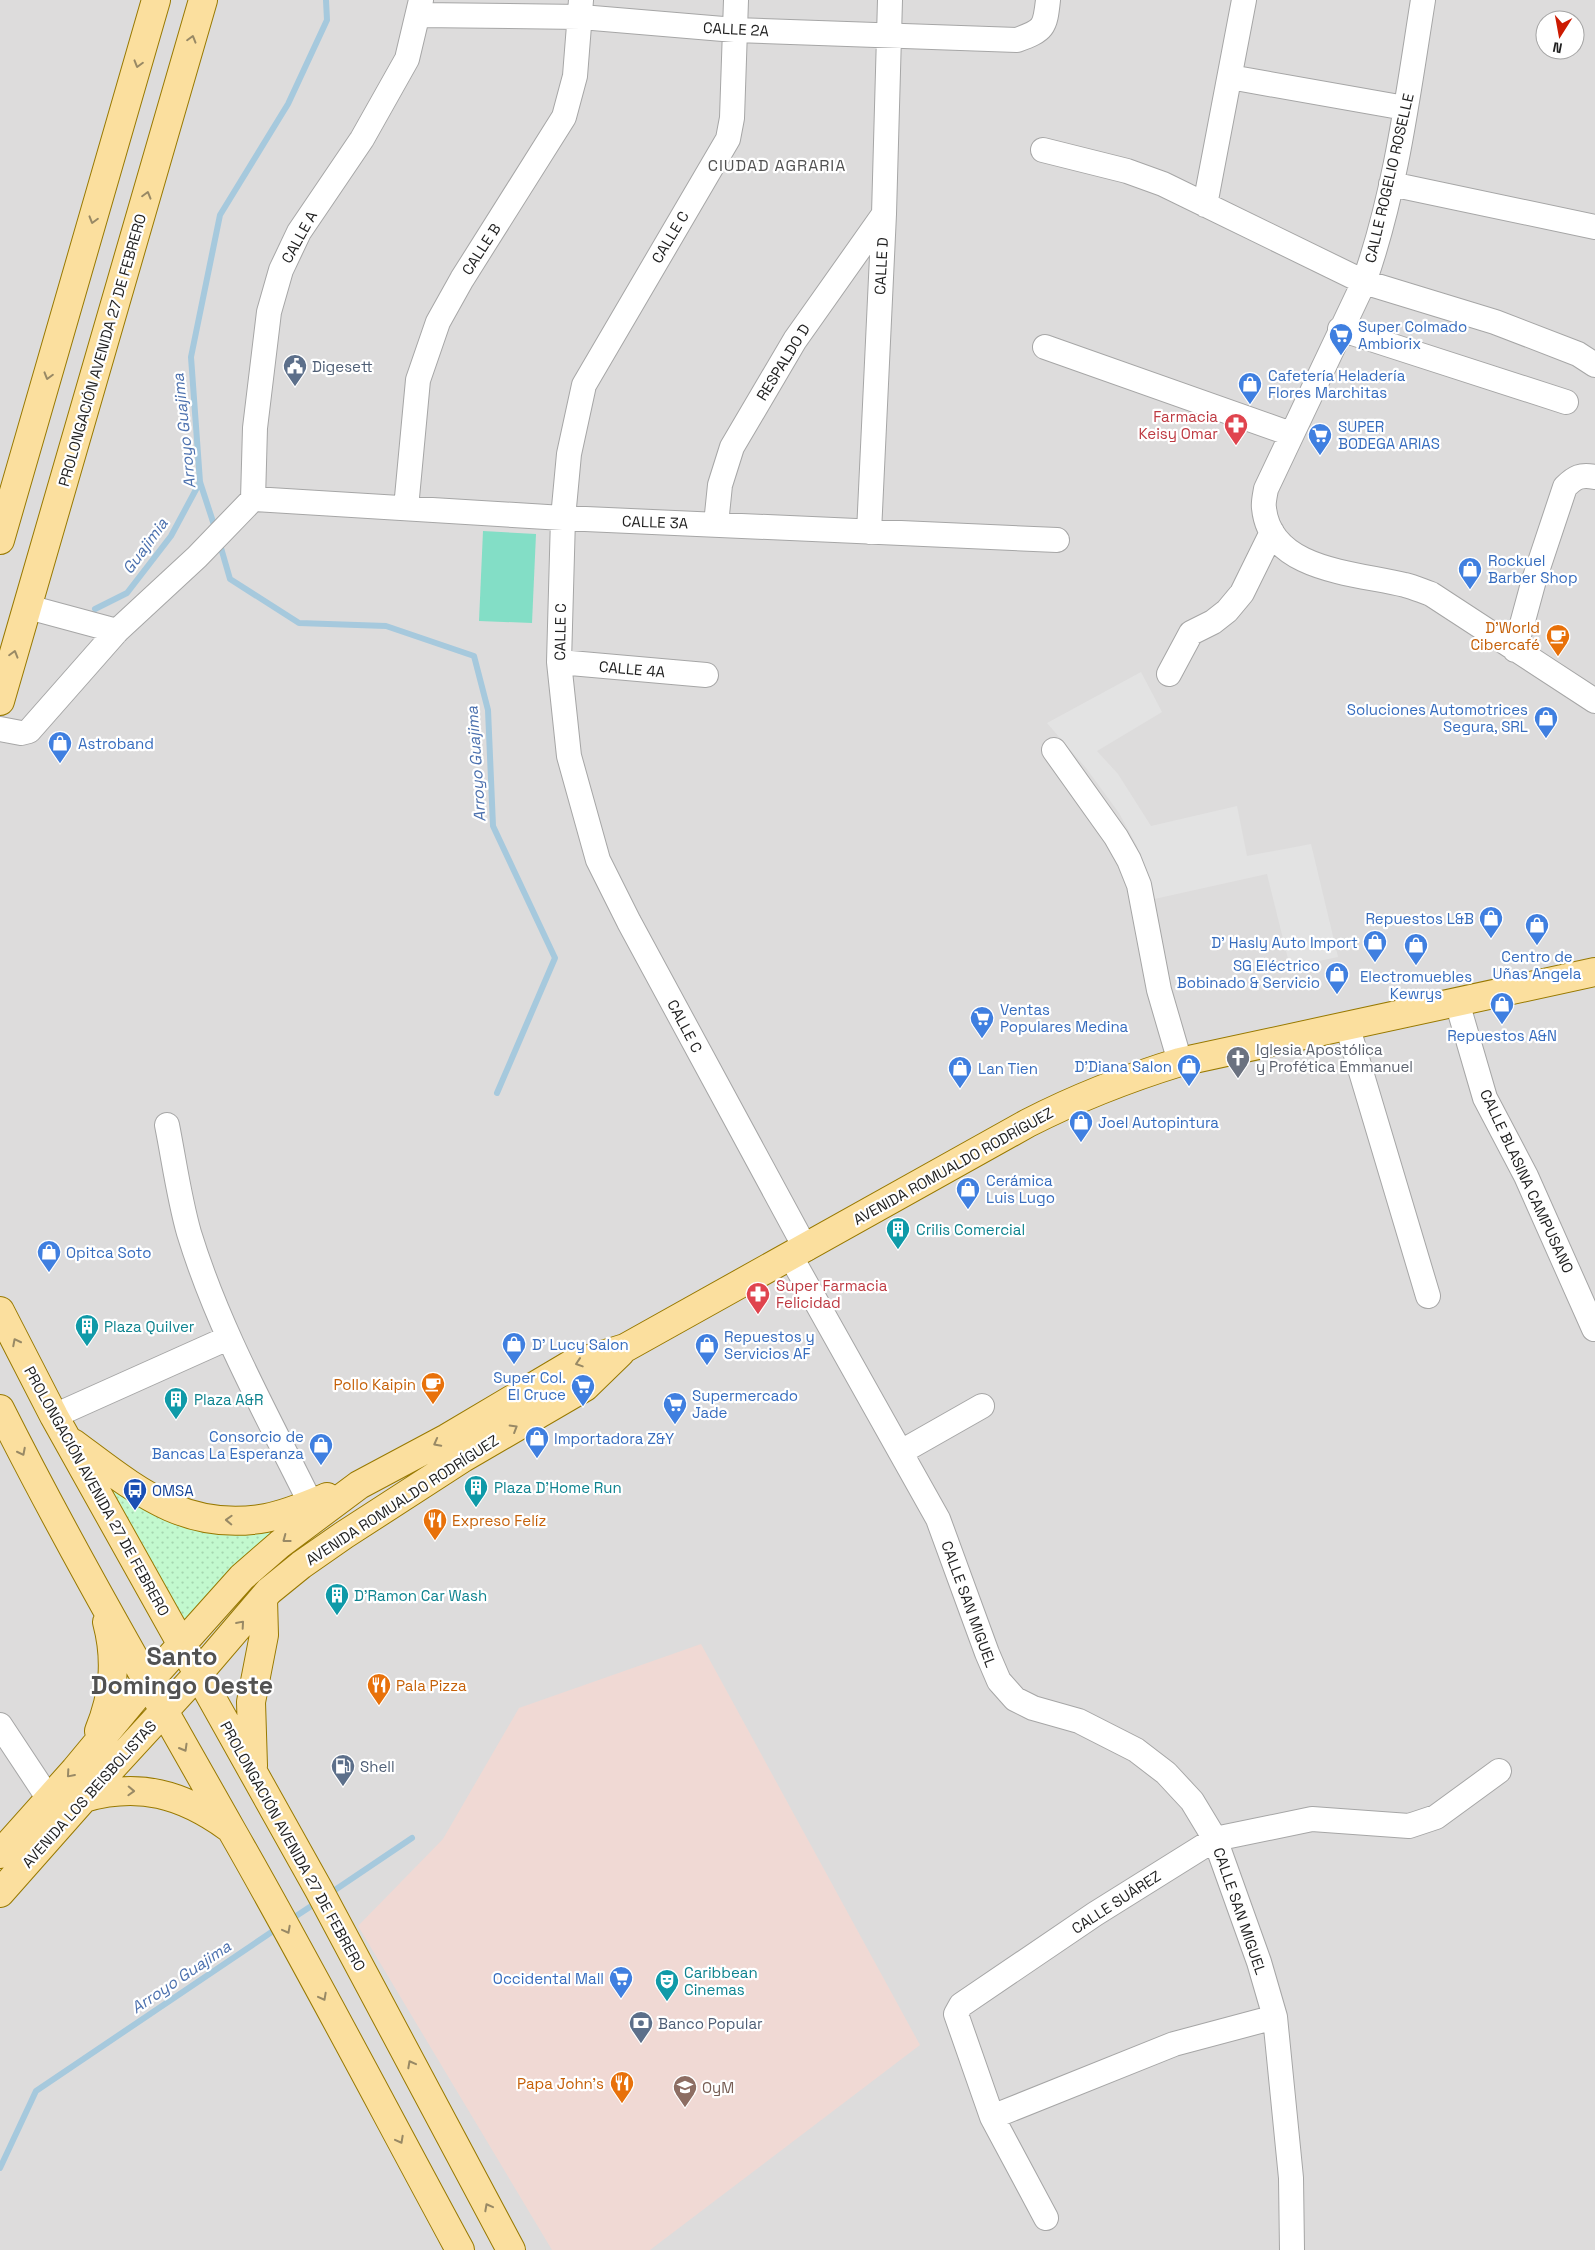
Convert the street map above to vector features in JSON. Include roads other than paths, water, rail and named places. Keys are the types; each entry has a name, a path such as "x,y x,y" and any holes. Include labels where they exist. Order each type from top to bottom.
{"main road":[{"path":"0,540 156,0"},
{"name":"PROLONGACIÓN AVENIDA 27 DE FEBRERO","path":"0,701 203,0"},
{"name":"AVENIDA ROMUALDO RODRÍGUEZ","path":"182,1644 242,1577 280,1544 359,1485 447,1438 570,1365 625,1348 798,1253 1028,1122 1105,1088 1180,1062 1347,1025 1594,975"},
{"name":"PROLONGACIÓN AVENIDA 27 DE FEBRERO","path":"0,1311 60,1427 319,1890 510,2250"},
{"name":"AVENIDA ROMUALDO RODRÍGUEZ","path":"198,1674 263,1599 301,1565 463,1458 585,1386 625,1348"},
{"path":"0,1409 56,1518 99,1592 163,1712 274,1906 460,2250"},
{"path":"60,1427 141,1492 163,1505 197,1518 245,1520 267,1518 311,1504 359,1485"},
{"path":"91,1748 104,1718 113,1687 114,1655 99,1592"},
{"path":"254,1775 251,1702 264,1635 263,1599"},
{"name":"AVENIDA LOS BEISBOLISTAS","path":"0,1854 182,1644"},
{"name":"AVENIDA LOS BEISBOLISTAS","path":"0,1893 198,1674"},
{"path":"84,1798 108,1790 135,1790 161,1794 186,1802 210,1814 232,1830"}],"street":[{"name":"CALLE C","path":"736,0 732,118 728,139 584,385 569,454 563,518 559,662 569,756 598,860 798,1253"},
{"name":"CALLE D","path":"869,532 884,214 890,0"},
{"path":"1205,205 1244,0"},
{"name":"CALLE ROGELIO ROSELLE","path":"1423,0 1391,184 1371,262 1364,282 1340,329 1266,489 1264,508 1272,532 1289,553 1322,568 1407,585 1431,594 1595,701"},
{"name":"CALLE 2A","path":"420,7 581,9 735,30 1017,40 1037,32 1047,10"},
{"name":"CALLE A","path":"253,499 255,428 269,312 281,270 299,232 362,139 407,59 420,7"},
{"name":"CALLE B","path":"406,508 418,380 438,322 462,279 564,117 575,76 581,9"},
{"path":"1230,77 1405,108"},
{"path":"1043,150 1127,171 1163,184 1364,282 1495,322 1578,354 1595,365"},
{"path":"1391,184 1595,227"},
{"name":"RESPALDO D","path":"716,524 720,485 732,447 795,340 884,214"},
{"path":"1340,329 1566,402"},
{"path":"1046,347 1291,434"},
{"path":"1515,650 1534,580 1565,487 1574,478 1583,474 1595,477"},
{"path":"0,729 21,733 29,731 117,632 197,557 253,499"},
{"name":"CALLE 3A","path":"253,499 563,518 1057,540"},
{"path":"1169,674 1191,633 1213,622 1227,611 1242,593 1272,532"},
{"path":"28,607 117,632"},
{"name":"CALLE 4A","path":"559,662 706,675"},
{"path":"1054,750 1116,837 1129,860 1139,885 1159,990 1180,1062"},
{"name":"CALLE BLASINA CAMPUSANO","path":"1457,1002 1485,1098 1526,1176 1594,1329"},
{"path":"1347,1025 1428,1296"},
{"path":"167,1125 189,1232 228,1338 311,1504"},
{"name":"CALLE SAN MIGUEL","path":"798,1253 900,1452 938,1518 999,1682 1015,1699 1034,1708 1079,1721 1136,1750 1166,1773 1192,1801 1215,1839 1260,1962 1275,2016 1291,2178 1292,2250"},
{"path":"60,1427 228,1338"},
{"path":"900,1452 982,1406"},
{"path":"0,1725 48,1799"},
{"name":"CALLE SUÁREZ","path":"1046,2218 992,2118 956,2014 961,2005 1096,1914 1215,1839 1312,1819 1409,1826 1436,1817 1498,1771"},
{"path":"992,2118 1174,2044 1275,2016"}],"waterway":[{"name":"Arroyo Guajima","path":"216,531 200,482 191,357 220,215 288,104 327,20 326,0"},
{"name":"Guajimia","path":"95,609 127,593 171,536 200,482"},
{"name":"Arroyo Guajima","path":"219,541 230,579 299,623 386,626 474,656 488,710 493,826 555,958 497,1093"},
{"name":"Arroyo Guajima","path":"329,1894 412,1838"},
{"name":"Arroyo Guajima","path":"290,1920 319,1901"},
{"name":"Arroyo Guajima","path":"0,2168 36,2091 279,1927"}],"place":[{"name":"Super Colmado Ambiorix","path":"1341,356"},
{"name":"Digesett","path":"295,387"},
{"name":"Cafetería Heladería Flores Marchitas","path":"1250,405"},
{"name":"Farmacia Keisy Omar","path":"1236,446"},
{"name":"SUPER BODEGA ARIAS","path":"1320,456"},
{"name":"Rockuel Barber Shop","path":"1470,590"},
{"name":"D'World Cibercafé","path":"1558,657"},
{"name":"Soluciones Automotrices Segura, SRL","path":"1546,739"},
{"name":"Astroband","path":"60,764"},
{"name":"Repuestos L&B","path":"1491,939"},
{"name":"Centro de Uñas Angela","path":"1537,946"},
{"name":"D' Hasly Auto Import","path":"1375,963"},
{"name":"Electromuebles Kewrys","path":"1416,966"},
{"name":"SG Eléctrico Bobinado & Servicio","path":"1337,995"},
{"name":"Repuestos A&N","path":"1502,1025"},
{"name":"Ventas Populares Medina","path":"982,1039"},
{"name":"Iglesia Apostólica y Profética Emmanuel","path":"1238,1079"},
{"name":"D'Diana Salon","path":"1189,1087"},
{"name":"Lan Tien","path":"960,1089"},
{"name":"Joel Autopintura","path":"1081,1143"},
{"name":"Cerámica Luis Lugo","path":"968,1210"},
{"name":"Crilis Comercial","path":"898,1250"},
{"name":"Opitca Soto","path":"49,1273"},
{"name":"Super Farmacia Felicidad","path":"758,1315"},
{"name":"Plaza Quilver","path":"87,1347"},
{"name":"D' Lucy Salon","path":"514,1365"},
{"name":"Repuestos y Servicios AF","path":"707,1366"},
{"name":"Pollo Kaipin","path":"433,1405"},
{"name":"Super Col. El Cruce","path":"583,1407"},
{"name":"Plaza A&R","path":"176,1420"},
{"name":"Supermercado Jade","path":"675,1425"},
{"name":"Importadora Z&Y","path":"537,1459"},
{"name":"Consorcio de Bancas La Esperanza","path":"321,1466"},
{"name":"Plaza D'Home Run","path":"476,1508"},
{"name":"OMSA","path":"135,1511"},
{"name":"Expreso Felíz","path":"435,1541"},
{"name":"D'Ramon Car Wash","path":"337,1616"},
{"name":"Pala Pizza","path":"379,1706"},
{"name":"Shell","path":"343,1787"},
{"name":"Occidental Mall","path":"621,1999"},
{"name":"Caribbean Cinemas","path":"667,2002"},
{"name":"Banco Popular","path":"641,2044"},
{"name":"Papa John's","path":"622,2104"},
{"name":"OyM","path":"685,2108"}],"district":[{"name":"CIUDAD AGRARIA","path":"777,165"},
{"name":"Santo Domingo Oeste","path":"182,1670"}]}
